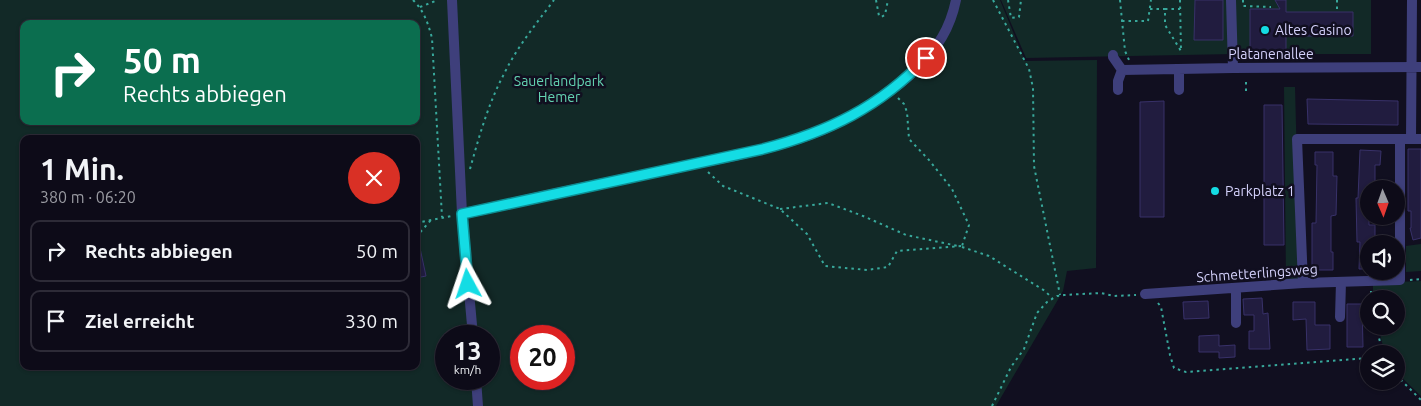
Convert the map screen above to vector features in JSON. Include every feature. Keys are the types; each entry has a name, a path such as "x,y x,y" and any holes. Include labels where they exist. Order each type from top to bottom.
{"street":[{"path":"452,0 462,214 472,325"},
{"path":"462,214 763,149 812,134 840,122 891,91 912,74 937,46 949,24 956,0"},
{"path":"1231,0 1233,68"},
{"path":"1302,283 1297,139 1416,139 1416,67 1412,0"},
{"path":"1113,55 1127,70 1118,81 1118,90"},
{"name":"Platanenallee","path":"1127,70 1416,67"},
{"path":"1180,69 1180,90"},
{"name":"Schmetterlingsweg","path":"1145,294 1302,283 1400,280 1400,139"},
{"path":"1340,317 1341,282"},
{"path":"1236,288 1236,322"},
{"path":"477,390 478,406"}],"path":[{"path":"413,0 420,6 427,20 432,38 442,218"},
{"path":"420,6 438,0"},
{"path":"477,144 493,98 504,74 525,39 554,0"},
{"path":"876,0 878,13 881,18 885,15 888,0"},
{"path":"993,0 1029,69 1031,77 1033,88 1034,166 1060,295"},
{"path":"1008,0 1011,18 1019,17 1021,0"},
{"path":"1120,0 1127,70"},
{"path":"1122,21 1148,21 1150,0"},
{"path":"1165,9 1165,25 1181,51 1180,0"},
{"path":"1243,0 1243,6 1271,6"},
{"path":"1337,0 1337,12"},
{"path":"1150,9 1180,9"},
{"path":"1246,68 1246,90"},
{"path":"891,91 904,104 907,112 909,139 952,189 969,225 962,246"},
{"path":"701,162 709,174 723,186 780,209 807,234 825,266 867,270 888,267 897,251 962,246"},
{"path":"780,209 828,203 906,235 962,246 989,256 1045,291 1052,298"},
{"path":"420,222 462,214"},
{"path":"420,233 432,220"},
{"path":"992,406 1011,367 1024,348 1037,313 1052,298 1060,295 1100,293 1114,296 1145,294 1153,297 1161,307 1174,368 1186,372 1360,359"},
{"path":"1405,384 1421,400"}],"green space":[{"name":"Sauerlandpark Hemer","path":"0,0 1000,0 1025,61 1097,60 1096,268 1067,271 1063,291 996,406 0,406"},
{"path":"1001,0 1371,0 1371,54 1234,54 1026,58"},
{"path":"1284,87 1295,87 1300,279 1286,279"},
{"path":"1421,244 1421,271 1406,272 1406,246"},
{"path":"1421,281 1421,396 1405,381 1405,345 1383,345 1380,335 1405,335 1405,290 1373,290 1373,283"}],"building":[{"path":"1195,0 1223,0 1223,40 1194,40"},
{"path":"1275,0 1286,0 1286,12 1353,12 1353,36 1286,36 1286,51 1250,51 1250,9 1280,9"},
{"path":"1307,99 1398,101 1398,125 1308,124"},
{"path":"1164,101 1164,217 1140,217 1140,102"},
{"path":"1264,105 1282,105 1284,245 1264,245"},
{"path":"1408,149 1421,149 1421,238 1413,240 1410,228 1411,211 1408,211"},
{"path":"1360,150 1381,151 1380,165 1375,165 1375,180 1360,180 1360,225 1375,225 1375,235 1360,235 1360,242 1357,242 1356,198 1358,198"},
{"path":"1315,152 1333,152 1333,176 1337,176 1336,215 1331,216 1333,270 1312,270 1312,223 1316,223 1317,165 1315,165"},
{"path":"420,248 426,276 420,277"},
{"path":"1262,298 1263,314 1268,313 1270,349 1249,349 1249,331 1254,331 1254,315 1244,315 1243,299"},
{"path":"1208,301 1209,318 1184,319 1183,302"},
{"path":"1293,302 1315,302 1315,325 1330,325 1330,349 1307,350 1306,319 1293,320"},
{"path":"1347,304 1360,304 1360,335 1363,335 1363,345 1360,345 1360,347 1347,347"},
{"path":"1219,335 1219,346 1235,345 1235,357 1219,358 1219,352 1199,352 1199,336"}],"place":[{"name":"Altes Casino","path":"1265,30"},
{"name":"Parkplatz 1","path":"1215,191"}],"route":[{"path":"468,284 462,214 763,149 805,137 840,122 891,91 912,74 926,58"}]}
